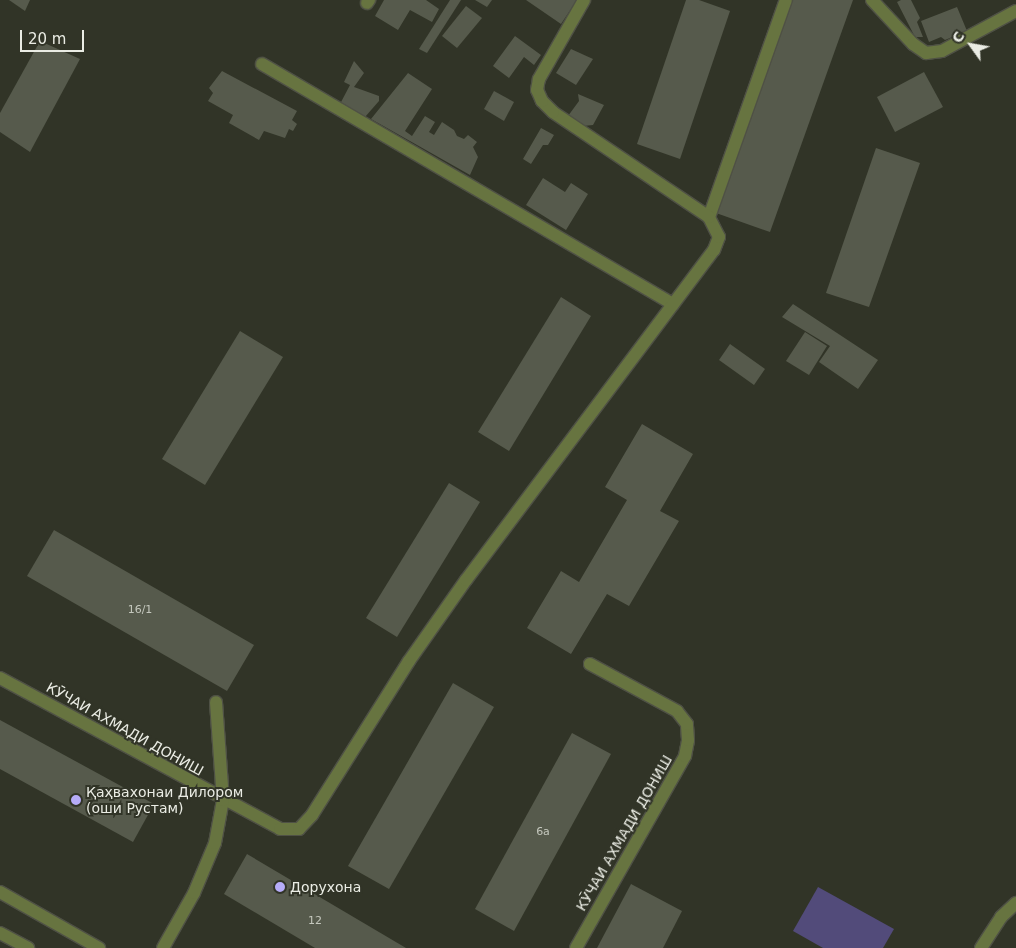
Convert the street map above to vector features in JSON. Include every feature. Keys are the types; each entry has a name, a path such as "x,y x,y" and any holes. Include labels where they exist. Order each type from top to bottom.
{"street":[{"path":"262,64 673,304 714,250 719,237 709,217 552,112 542,101 537,90 539,79 584,0"},
{"path":"709,217 786,0"},
{"path":"872,0 913,44 926,52 942,51 1016,11"},
{"name":"КӮЧАИ АХМАДИ ДОНИШ","path":"0,678 223,800 280,829 299,829 312,815 409,661 593,407 673,304"},
{"name":"КӮЧАИ АХМАДИ ДОНИШ","path":"576,948 685,756 688,740 687,724 677,711 590,664"},
{"path":"163,948 194,892 215,843 223,800 216,702"},
{"path":"0,892 99,948"},
{"path":"981,948 1001,918 1016,903"},
{"path":"0,933 28,948"}],"shaded area":[{"path":"818,887 894,929 883,948 823,948 793,931"}],"building":[{"path":"9,0 30,0 25,11"},
{"path":"384,0 426,0 439,9 432,22 410,10 398,30 375,16"},
{"path":"450,0 461,0 427,53 419,49"},
{"path":"475,0 492,0 487,7"},
{"path":"526,0 577,0 561,24"},
{"path":"686,0 699,0 730,11 680,159 637,144"},
{"path":"792,0 853,0 770,232 716,213"},
{"path":"911,0 920,18 917,22 923,37 915,37 897,2"},
{"path":"466,6 482,18 457,48 442,36"},
{"path":"957,7 967,31 945,40 941,37 929,42 921,21"},
{"path":"515,36 541,55 534,65 524,57 509,78 493,66"},
{"path":"40,41 80,59 30,152 0,132 0,113"},
{"path":"571,49 593,59 576,85 556,73"},
{"path":"354,61 364,73 354,87 379,96 379,101 365,117 340,104 350,85 344,82"},
{"path":"222,71 297,111 292,120 297,124 293,131 289,129 285,138 264,131 259,140 229,123 233,115 208,101 213,93 209,88"},
{"path":"924,72 943,107 895,132 877,97"},
{"path":"408,73 432,89 405,131 412,136 425,116 435,122 429,132 434,135 442,122 454,130 457,136 464,139 468,135 477,142 473,147 478,157 470,175 371,119"},
{"path":"494,91 514,102 504,121 484,109"},
{"path":"578,94 604,105 593,125 583,126 568,116 579,101"},
{"path":"541,128 554,135 548,145 543,145 531,164 523,159"},
{"path":"876,148 920,163 869,307 826,293"},
{"path":"543,178 565,192 571,183 588,194 566,230 526,205"},
{"path":"561,297 591,316 509,451 478,432"},
{"path":"793,304 878,360 858,389 819,362 830,346 782,317"},
{"path":"240,331 283,357 205,485 162,459"},
{"path":"805,332 827,346 809,375 786,361"},
{"path":"730,344 765,369 754,385 719,360"},
{"path":"642,424 693,454 660,511 679,521 629,606 607,594 571,654 527,628 561,571 579,582 627,500 605,487"},
{"path":"449,483 480,502 397,637 366,618"},
{"path":"54,530 254,645 227,691 27,576"},
{"path":"453,683 494,707 389,889 348,866"},
{"path":"0,720 154,804 133,842 0,769"},
{"path":"572,733 611,754 514,931 475,909"},
{"path":"247,854 406,948 315,948 224,894"},
{"path":"631,884 682,911 663,948 597,948"}],"place":[{"name":"Қаҳвахонаи Дилором (оши Рустам)","path":"76,800"},
{"name":"Дорухона","path":"280,887"}]}
